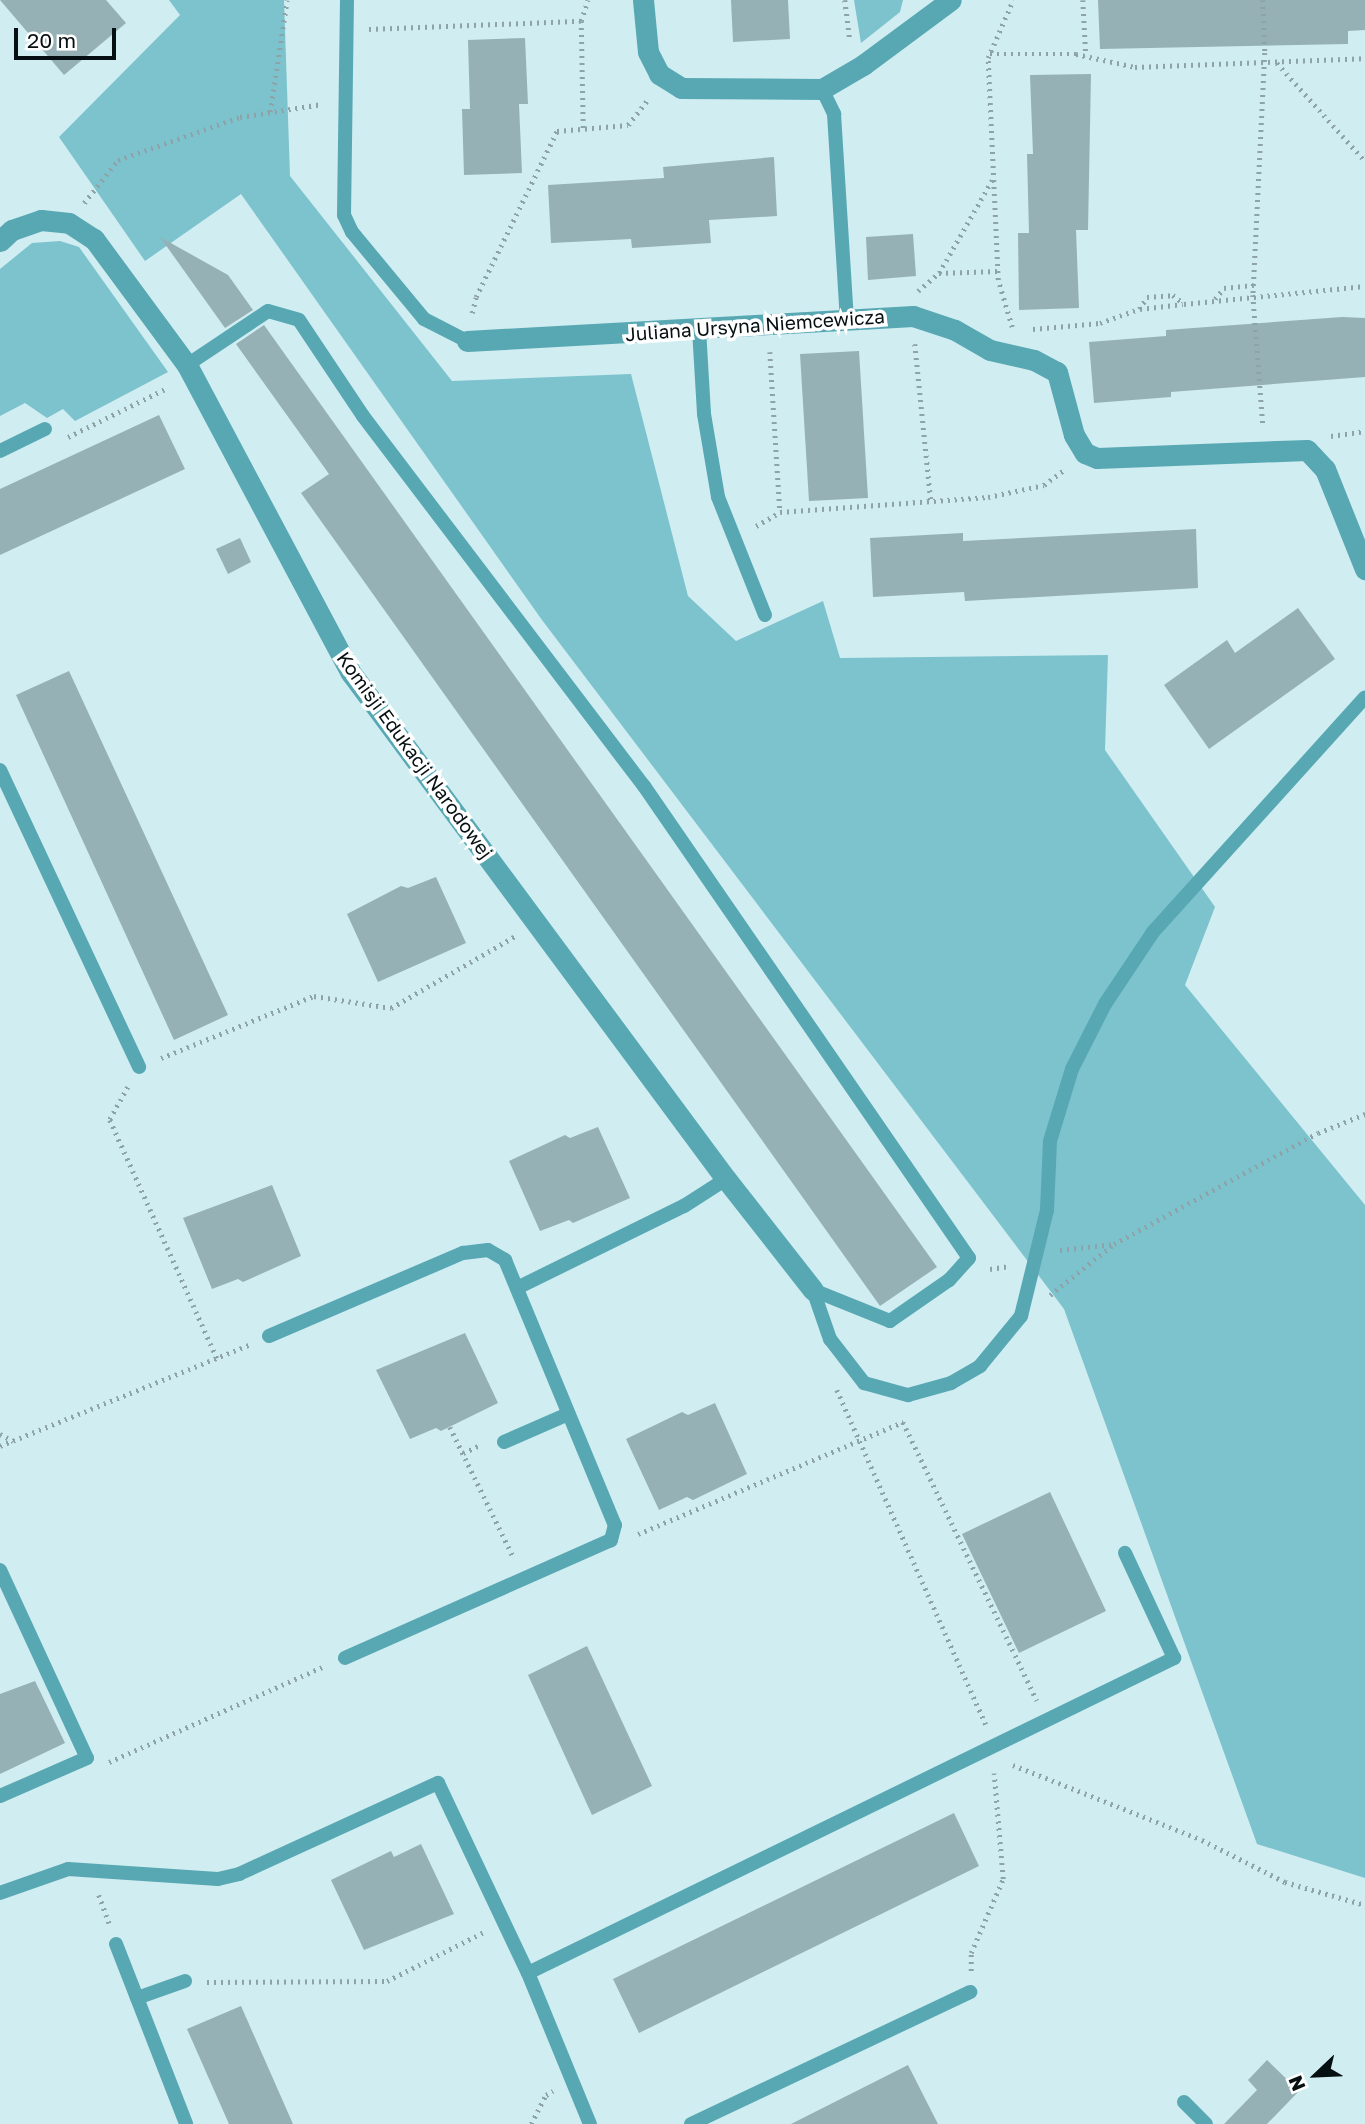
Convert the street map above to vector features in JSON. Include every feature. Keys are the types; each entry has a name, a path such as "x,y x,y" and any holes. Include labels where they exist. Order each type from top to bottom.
{"street":[{"path":"643,0 648,52 659,74 681,88 822,89 863,65 951,0"},
{"name":"Komisji Edukacji Narodowej","path":"0,242 12,230 41,220 69,223 94,239 190,370 351,673 726,1179 813,1290"},
{"name":"Juliana Ursyna Niemcewicza","path":"467,341 913,316 955,330 990,350 1028,359"},
{"path":"1028,359 1057,372 1074,435 1085,453 1097,458 1141,459 1307,450 1325,469 1365,569"}],"lane":[{"path":"347,0 344,215 352,232 424,319 443,333 467,341"},
{"path":"822,89 834,114 847,319"},
{"path":"190,370 268,311 299,320 363,416 644,786 969,1258 949,1280 891,1321 813,1290"},
{"path":"699,328 704,414 718,497 765,615"},
{"path":"0,451 46,429"},
{"path":"813,1290 830,1339 864,1383 908,1395 951,1383 980,1366 1021,1316 1047,1210 1050,1141 1072,1069 1105,1004 1153,932 1365,697"},
{"path":"0,771 139,1066"},
{"path":"517,1287 684,1206 726,1179"},
{"path":"269,1336 463,1253 488,1250 505,1260 615,1525 611,1540 345,1658"},
{"path":"504,1442 568,1414"},
{"path":"528,1973 1174,1657 1125,1553"},
{"path":"0,1570 87,1758 0,1796"},
{"path":"0,1893 68,1869 218,1880 239,1874 438,1783 528,1973 590,2124"},
{"path":"116,1944 186,2124"},
{"path":"137,1998 185,1980"},
{"path":"691,2124 970,1992"},
{"path":"1184,2102 1206,2124"}],"path":[{"path":"270,112 287,0"},
{"path":"583,128 581,20 588,0"},
{"path":"845,0 851,48 863,65"},
{"path":"1013,0 990,54 992,180 998,271 1013,330 1028,359"},
{"path":"1083,0 1086,56"},
{"path":"1262,0 1264,62 1253,295 1265,452"},
{"path":"395,28 581,20"},
{"path":"990,54 1086,56 1135,67 1365,58"},
{"path":"1276,62 1365,160"},
{"path":"69,223 118,160 240,117 347,100"},
{"path":"467,341 476,297 557,131 628,125"},
{"path":"931,501 913,316 919,286 939,273 992,180"},
{"path":"939,273 998,271"},
{"path":"1214,300 1224,288 1254,285"},
{"path":"1013,330 1081,328 1139,309 1253,295 1365,286"},
{"path":"1139,309 1147,297 1173,295 1184,304"},
{"path":"769,324 780,512"},
{"path":"46,429 65,438 190,370"},
{"path":"733,539 780,512 988,497 1044,485 1085,453"},
{"path":"217,1357 110,1120 139,1066 314,996 391,1008 537,923"},
{"path":"1021,1316 1114,1244 1318,1133 1365,1114"},
{"path":"0,1447 269,1336"},
{"path":"831,1376 856,1441 1004,1761 1202,1840 1285,1882 1365,1905"},
{"path":"611,1540 632,1536 904,1422 1046,1720"},
{"path":"450,1427 524,1578"},
{"path":"0,1434 13,1441"},
{"path":"87,1758 108,1763 345,1658"},
{"path":"970,1992 971,1953 1003,1879 995,1745"},
{"path":"185,1980 387,1981 504,1923"},
{"path":"531,2124 546,2095 572,2081"}],"shaded area":[{"path":"169,0 284,0 290,176 452,381 631,374 688,596 736,641 823,601 840,658 1108,655 1105,750 1215,907 1185,985 1365,1205 1365,1878 1257,1844 1064,1309 542,620 241,194 145,261 59,137 180,15"},
{"path":"854,0 903,0 900,12 861,43"},
{"path":"60,241 79,247 168,372 75,421 63,409 47,418 25,403 0,416 0,269 32,243"}],"building":[{"path":"0,0 106,0 126,23 64,75"},
{"path":"731,0 788,0 790,39 733,42"},
{"path":"1098,0 1365,0 1365,30 1348,31 1348,44 1100,49"},
{"path":"525,38 528,104 519,104 522,173 464,175 462,109 470,109 468,40"},
{"path":"1091,74 1088,230 1076,230 1079,308 1019,310 1018,233 1029,233 1027,154 1033,154 1030,75"},
{"path":"774,157 777,216 709,220 711,243 632,248 631,239 551,243 548,185 664,178 663,167"},
{"path":"913,234 916,276 868,280 866,237"},
{"path":"160,237 228,275 253,310 225,328"},
{"path":"1342,317 1365,318 1365,377 1171,392 1171,397 1094,403 1089,342 1166,336 1166,330"},
{"path":"264,325 937,1267 880,1306 301,493 329,474 236,344"},
{"path":"859,351 868,498 809,501 800,354"},
{"path":"159,415 185,469 0,555 0,489"},
{"path":"1196,529 1198,588 965,601 964,592 873,597 870,538 963,533 963,541"},
{"path":"240,538 251,562 228,574 216,549"},
{"path":"1298,608 1335,659 1209,749 1164,685 1227,640 1235,653"},
{"path":"69,671 228,1015 174,1040 16,695"},
{"path":"436,877 466,943 378,982 347,914 401,886 408,888"},
{"path":"598,1127 630,1198 573,1223 569,1220 540,1231 509,1161 565,1135 570,1138"},
{"path":"272,1185 301,1256 243,1282 238,1279 212,1289 183,1218"},
{"path":"465,1333 498,1403 441,1431 436,1428 410,1439 376,1370"},
{"path":"715,1403 747,1474 693,1500 687,1497 659,1510 626,1439 682,1412 688,1415"},
{"path":"1050,1492 1106,1611 1019,1653 962,1534"},
{"path":"587,1646 652,1786 592,1815 528,1675"},
{"path":"35,1681 65,1743 0,1774 0,1694"},
{"path":"954,1813 979,1866 639,2033 613,1979"},
{"path":"421,1844 454,1914 364,1950 331,1880 391,1851 394,1857"},
{"path":"241,2006 293,2124 229,2124 187,2029"},
{"path":"1267,2060 1299,2091 1267,2124 1224,2124 1257,2090 1248,2080"},
{"path":"908,2065 938,2124 791,2124"}]}
